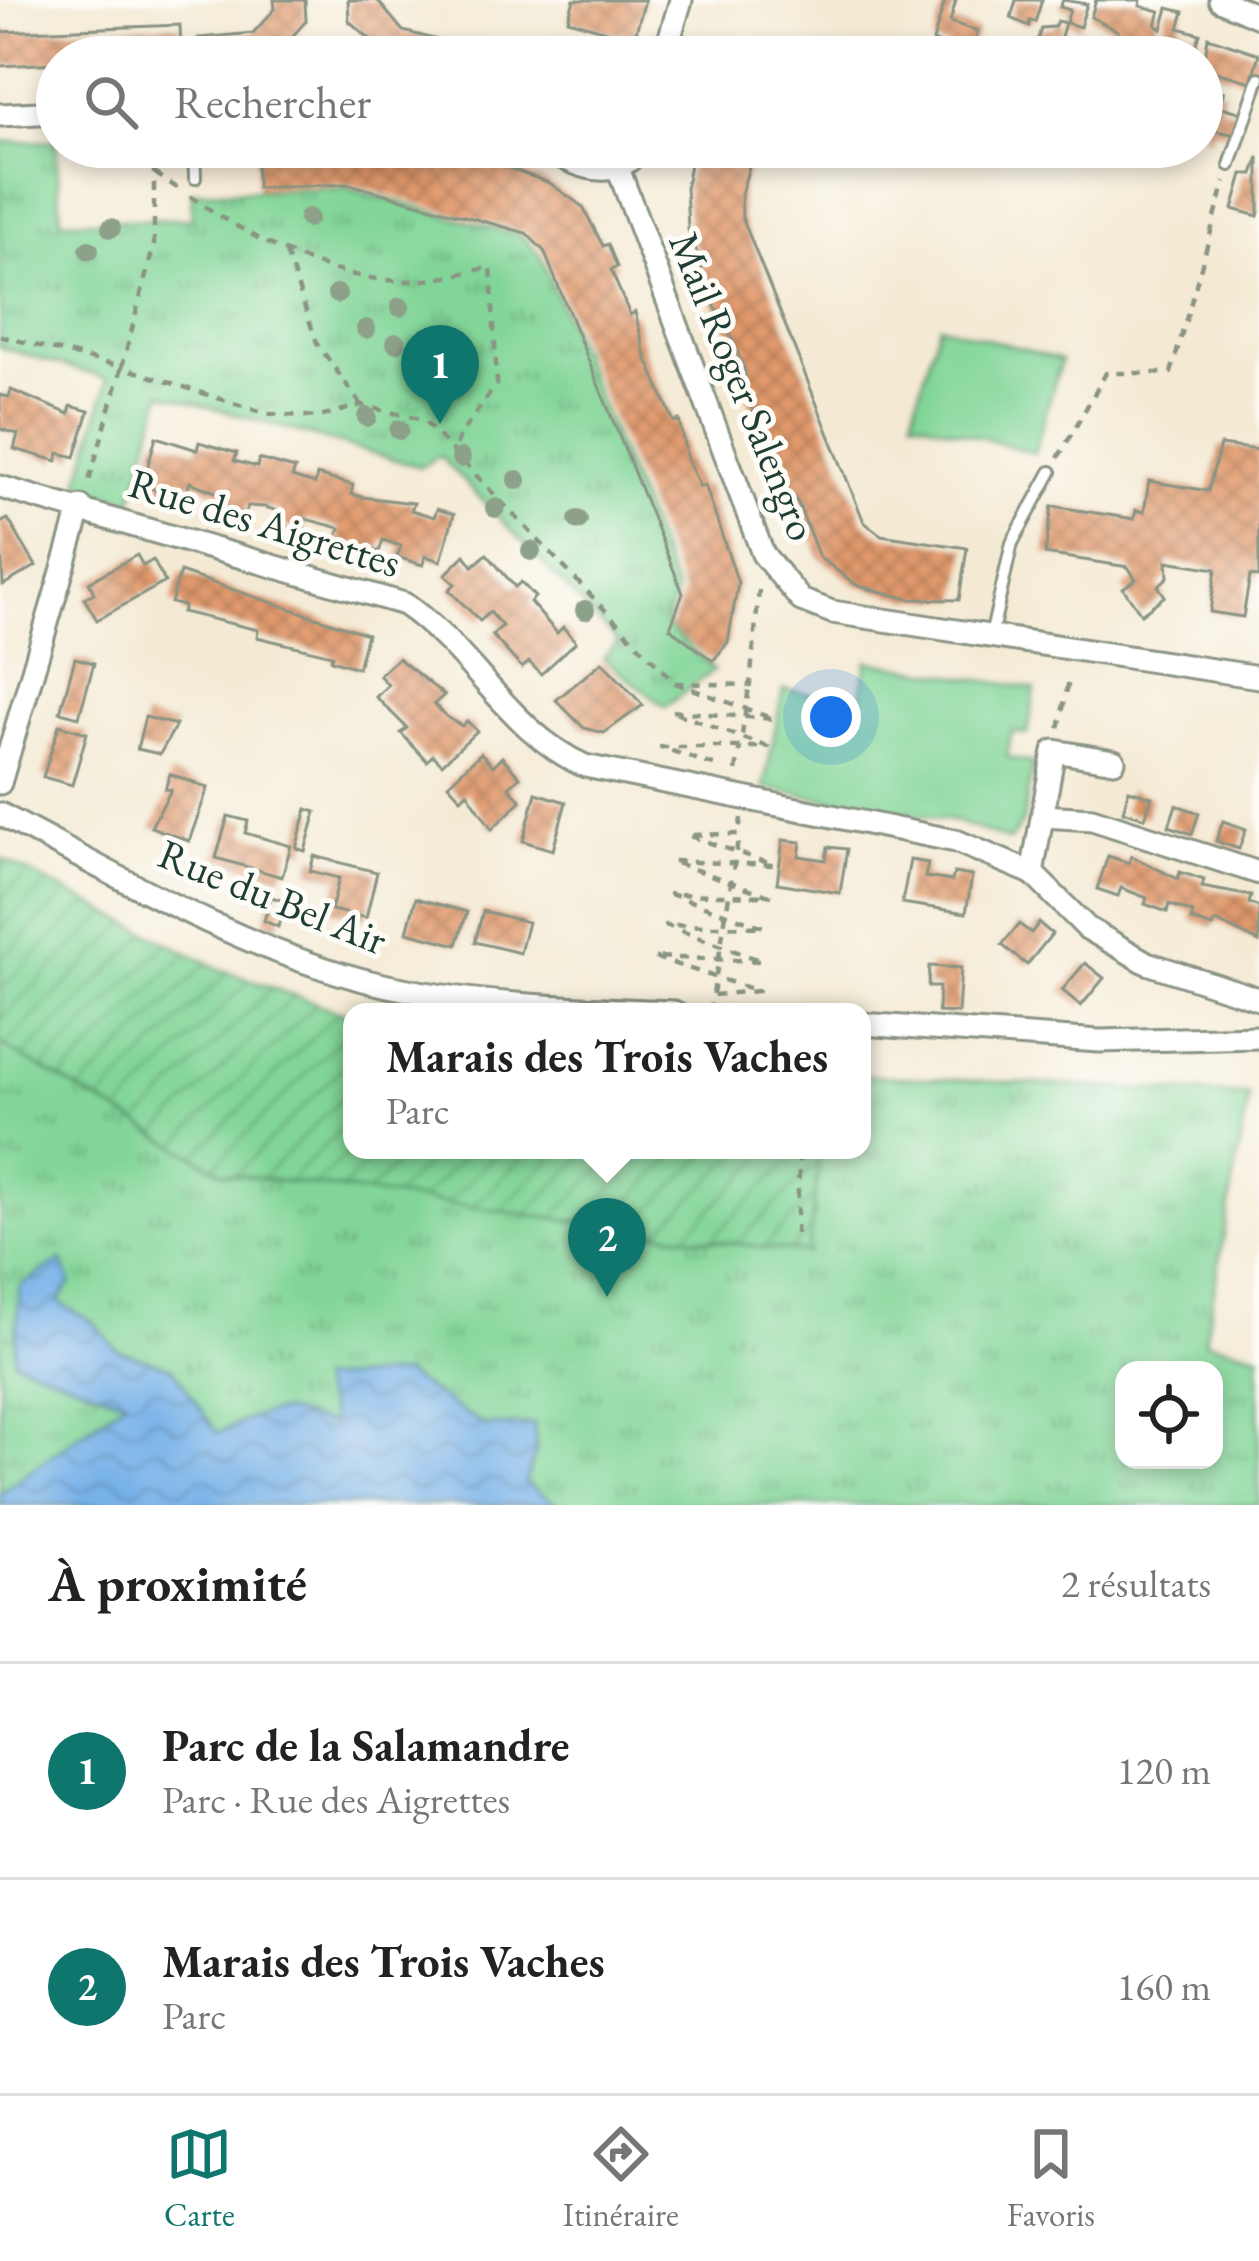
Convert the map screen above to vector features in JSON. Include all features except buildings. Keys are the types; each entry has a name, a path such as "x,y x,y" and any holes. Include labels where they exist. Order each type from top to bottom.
{"street":[{"path":"670,36 681,0"},
{"path":"1220,0 1259,17"},
{"path":"0,115 36,113"},
{"name":"Mail Roger Salengro","path":"618,168 763,554 801,600 832,612 990,640 1259,677"},
{"name":"Rue des Aigrettes","path":"0,487 404,604 430,621 547,749 585,766 956,841 1033,873"},
{"path":"0,783 81,507"},
{"path":"1114,761 1054,751 1033,873 1087,928 1147,963 1259,999"},
{"name":"Rue du Bel Air","path":"0,814 181,906 372,982 492,1003"},
{"path":"1043,816 1092,819 1259,873"},
{"path":"871,1025 1099,1041 1259,1037"}],"lane":[{"path":"1230,165 1259,78"},
{"path":"195,168 195,178"},
{"path":"990,640 1012,543 1051,472"}],"path":[{"path":"1051,472 1106,373 1171,373 1230,165"},
{"path":"81,507 154,244 155,168"},
{"path":"155,172 286,253 383,278 426,280 491,267 497,384 460,435 453,456"},
{"path":"286,253 317,343 362,405"},
{"path":"0,336 122,367 267,414 320,417 362,405 423,420 675,683 745,713"},
{"path":"745,713 670,712 741,738 768,747 740,747 681,747 661,747 736,773 740,747 741,738 750,685 763,554"},
{"path":"675,683 750,685"},
{"path":"1054,751 1066,694"},
{"path":"711,1003 739,834 739,796"},
{"path":"712,995 758,992 653,957 762,961 665,926 764,927 670,894 770,896 671,861 774,865 687,835 739,834"},
{"path":"796,1234 800,1159"}],"green space":[{"path":"36,141 36,168 58,168 61,221 191,219 192,192 347,188 523,236 541,257 676,592 665,624 714,670 665,707 603,658 618,642 440,456 420,467 162,393 132,501 78,488 108,379 0,347 0,142"},
{"path":"939,325 1061,360 1034,453 912,418"},
{"path":"867,661 1035,689 1028,734 1012,732 1007,757 1033,763 1023,821 1010,841 958,822 764,788 783,689 860,702"},
{"path":"0,858 222,970 343,1013 343,1159 819,1159 808,1253 224,1173 0,1044"},
{"path":"0,1044 224,1173 807,1253 819,1159 871,1159 871,1075 1249,1095 1205,1341 1259,1354 1259,1505 0,1505"}],"water":[{"path":"61,1260 71,1282 58,1302 94,1323 117,1350 173,1368 217,1433 276,1412 333,1423 318,1380 404,1374 484,1426 534,1424 536,1451 525,1483 559,1505 0,1505 0,1493 125,1401 14,1361 20,1286"}],"place":[{"name":"Parc de la Salamandre","path":"440,424"},
{"name":"Marais des Trois Vaches","path":"607,1297"}]}
